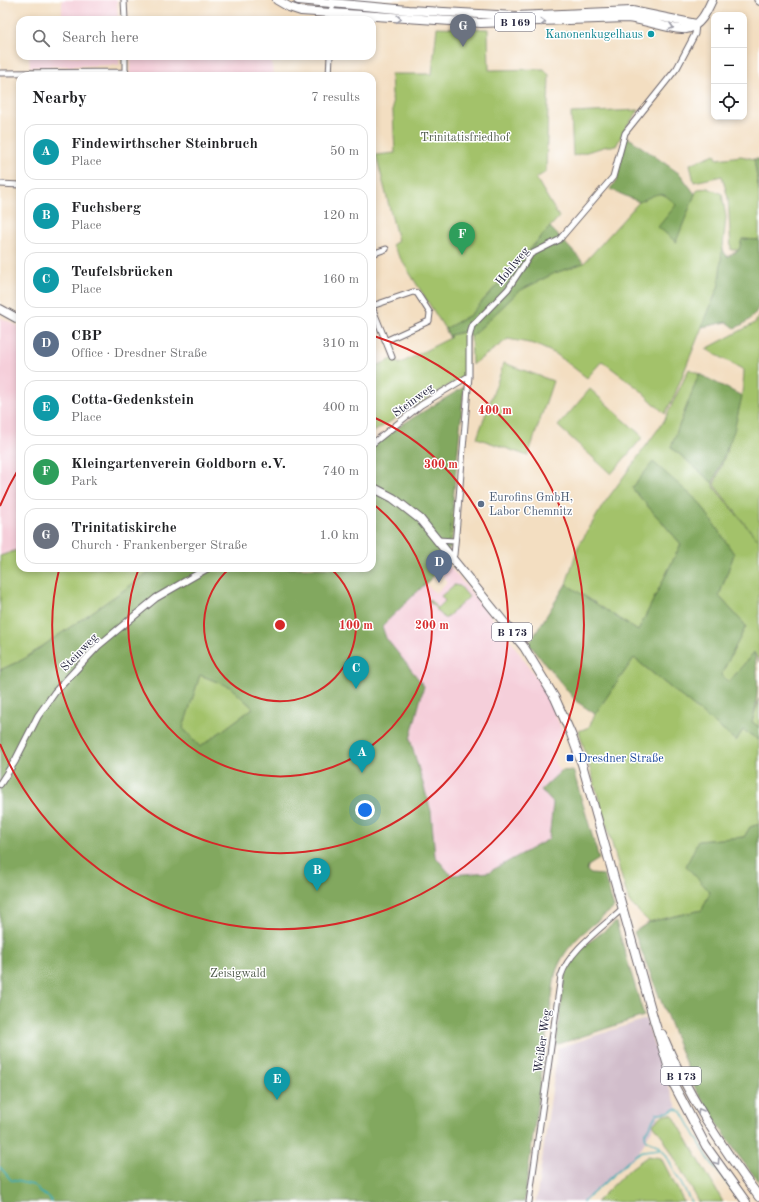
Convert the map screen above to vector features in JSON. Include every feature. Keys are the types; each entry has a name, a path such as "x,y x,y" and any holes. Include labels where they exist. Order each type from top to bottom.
{"main road":[{"name":"B 169","path":"277,0 289,7 301,11 327,16"},
{"name":"B 169","path":"298,0 332,4 516,16 632,11 696,24"},
{"path":"696,24 704,16 712,0"},
{"name":"B 169","path":"376,19 481,23 627,18 646,20 683,30 696,24"},
{"path":"0,309 16,318"},
{"name":"B 173","path":"376,489 393,498 420,519 438,540 524,647 555,698 572,734 582,764 641,970 662,1050 677,1094 706,1146 746,1202"},
{"name":"B 173","path":"650,1004 674,1062 695,1103 727,1153 759,1197"}],"street":[{"path":"124,0 125,16"},
{"path":"332,4 332,16"},
{"name":"Hohlweg","path":"451,557 454,555 469,376 469,338 472,326 508,289 531,254 559,240 613,177 625,133 677,68 695,34 696,24"},
{"path":"125,60 126,72"},
{"path":"329,72 330,60"},
{"path":"0,73 16,74"},
{"path":"0,184 16,185"},
{"path":"376,253 386,249"},
{"path":"376,306 413,292 417,293 430,313 429,321 385,341"},
{"path":"376,317 392,356"},
{"name":"Steinweg","path":"376,441 417,409 469,376"},
{"path":"438,540 455,541"},
{"name":"Steinweg","path":"0,784 15,761 38,716 55,692 98,646 156,598 201,572"},
{"name":"Weißer Weg","path":"529,1202 561,976 564,965 575,952 623,908"}],"shaded area":[{"path":"62,0 117,0 118,16 62,16"},
{"path":"29,60 119,60 119,65 30,67"},
{"path":"131,60 271,60 273,72 131,72"},
{"path":"0,317 16,325 16,550 0,556"},
{"path":"447,563 511,641 545,690 563,732 555,743 554,762 561,771 542,790 553,802 549,839 489,872 451,875 435,856 431,811 410,739 424,686 386,638 382,626 425,584 436,593 447,582 439,570"},
{"path":"646,1019 662,1071 678,1109 660,1114 638,1154 583,1202 536,1202 558,1048"}],"green space":[{"name":"Trinitatisfriedhof","path":"437,27 488,29 489,70 544,69 549,75 546,172 536,178 559,217 470,315 445,329 392,245 398,241 376,155 395,153 391,74 432,74"},
{"path":"639,110 626,127 616,146 607,146 573,156 571,113"},
{"path":"626,136 680,174 695,194 676,242 658,227 676,205 671,200 662,194 659,194 639,202 610,189 617,180"},
{"path":"715,154 717,159 741,156 754,159 759,191 759,240 742,239 739,250 731,250 728,198 722,176 694,182 690,164"},
{"path":"754,159 759,159 759,191"},
{"path":"708,188 722,194 726,217 719,285 675,394 665,414 639,389 602,361 587,378 556,354 534,344 508,339 472,365 471,337 519,291 555,273 584,263 639,202 657,193 667,195 676,205 676,241 698,189"},
{"path":"550,227 584,263 555,273 519,291 471,337 467,331 450,335 450,338 445,329 470,315"},
{"path":"742,239 759,240 758,308 749,320 735,328 727,322 702,327 719,285 722,248 727,257 739,250"},
{"path":"759,316 759,662 754,652 729,682 721,675 746,626 719,596 734,554 699,502 632,488 681,544 638,631 566,584 578,547 603,505 664,421 689,369 699,374 671,447 713,483 713,486 757,539 714,485 738,414 744,370 706,349 755,323"},
{"path":"467,331 467,374 376,431 376,366 395,358 399,364 450,338 450,335"},
{"path":"504,363 553,381 528,456 477,438"},
{"path":"699,374 742,396 734,431 713,483 671,447"},
{"name":"Zeisigwald","path":"464,387 447,563 382,626 386,638 424,686 410,739 431,811 435,856 451,875 489,872 549,839 553,803 541,790 561,771 573,770 599,859 588,866 587,871 591,874 604,875 614,908 587,929 571,945 559,964 555,975 524,1202 0,1202 0,670 24,659 150,572 376,572 376,443 406,422","holes":["200,675 230,687 253,708 200,747 183,728"]},
{"path":"590,389 643,437 611,474 558,426"},
{"path":"653,462 699,502 734,554 719,596 746,626 721,675 729,682 754,652 758,687 752,722 759,727 759,740 743,730 736,741 634,658 595,714 576,701 529,644 566,584 638,631 681,544 632,488"},
{"path":"456,505 451,549 423,515"},
{"path":"16,550 16,572 150,572 24,659 0,670 0,556"},
{"path":"454,585 460,586 469,597 445,619 428,600 429,599 438,608 445,601 441,596"},
{"path":"634,658 736,741 743,730 759,740 759,824 750,827 744,837 698,841 710,892 702,910 649,922 629,902 579,731 589,727 595,714"},
{"path":"200,675 230,687 253,708 200,747 183,728"},
{"path":"759,699 759,727 752,722"},
{"path":"759,824 759,1182 738,1155 696,1090 634,932 649,922 702,910 710,892 686,866 698,841 744,837 750,827"},
{"path":"616,922 644,1016 556,1045 565,974 576,952"},
{"path":"664,1114 673,1115 723,1202 699,1202 662,1136 653,1124"},
{"path":"648,1156 661,1158 684,1202 596,1202 631,1168"}],"waterway":[{"path":"691,1202 665,1153 658,1145 646,1140 645,1134 657,1113 669,1112 676,1109 682,1112 708,1158 741,1202"},
{"path":"583,1202 634,1156 643,1151 659,1149"},
{"path":"0,1167 11,1180 33,1185 39,1192 48,1197 52,1202"}],"place":[{"name":"Kanonenkugelhaus","path":"651,34"},
{"name":"Trinitatiskirche","path":"463,47"},
{"name":"Kleingartenverein Goldborn e.V.","path":"462,255"},
{"name":"Eurofins GmbH, Labor Chemnitz","path":"481,504"},
{"name":"CBP","path":"439,583"},
{"name":"Teufelsbrücken","path":"356,689"},
{"name":"Dresdner Straße","path":"570,758"},
{"name":"Findewirthscher Steinbruch","path":"362,773"},
{"name":"Fuchsberg","path":"317,891"},
{"name":"Cotta-Gedenkstein","path":"277,1100"}]}
